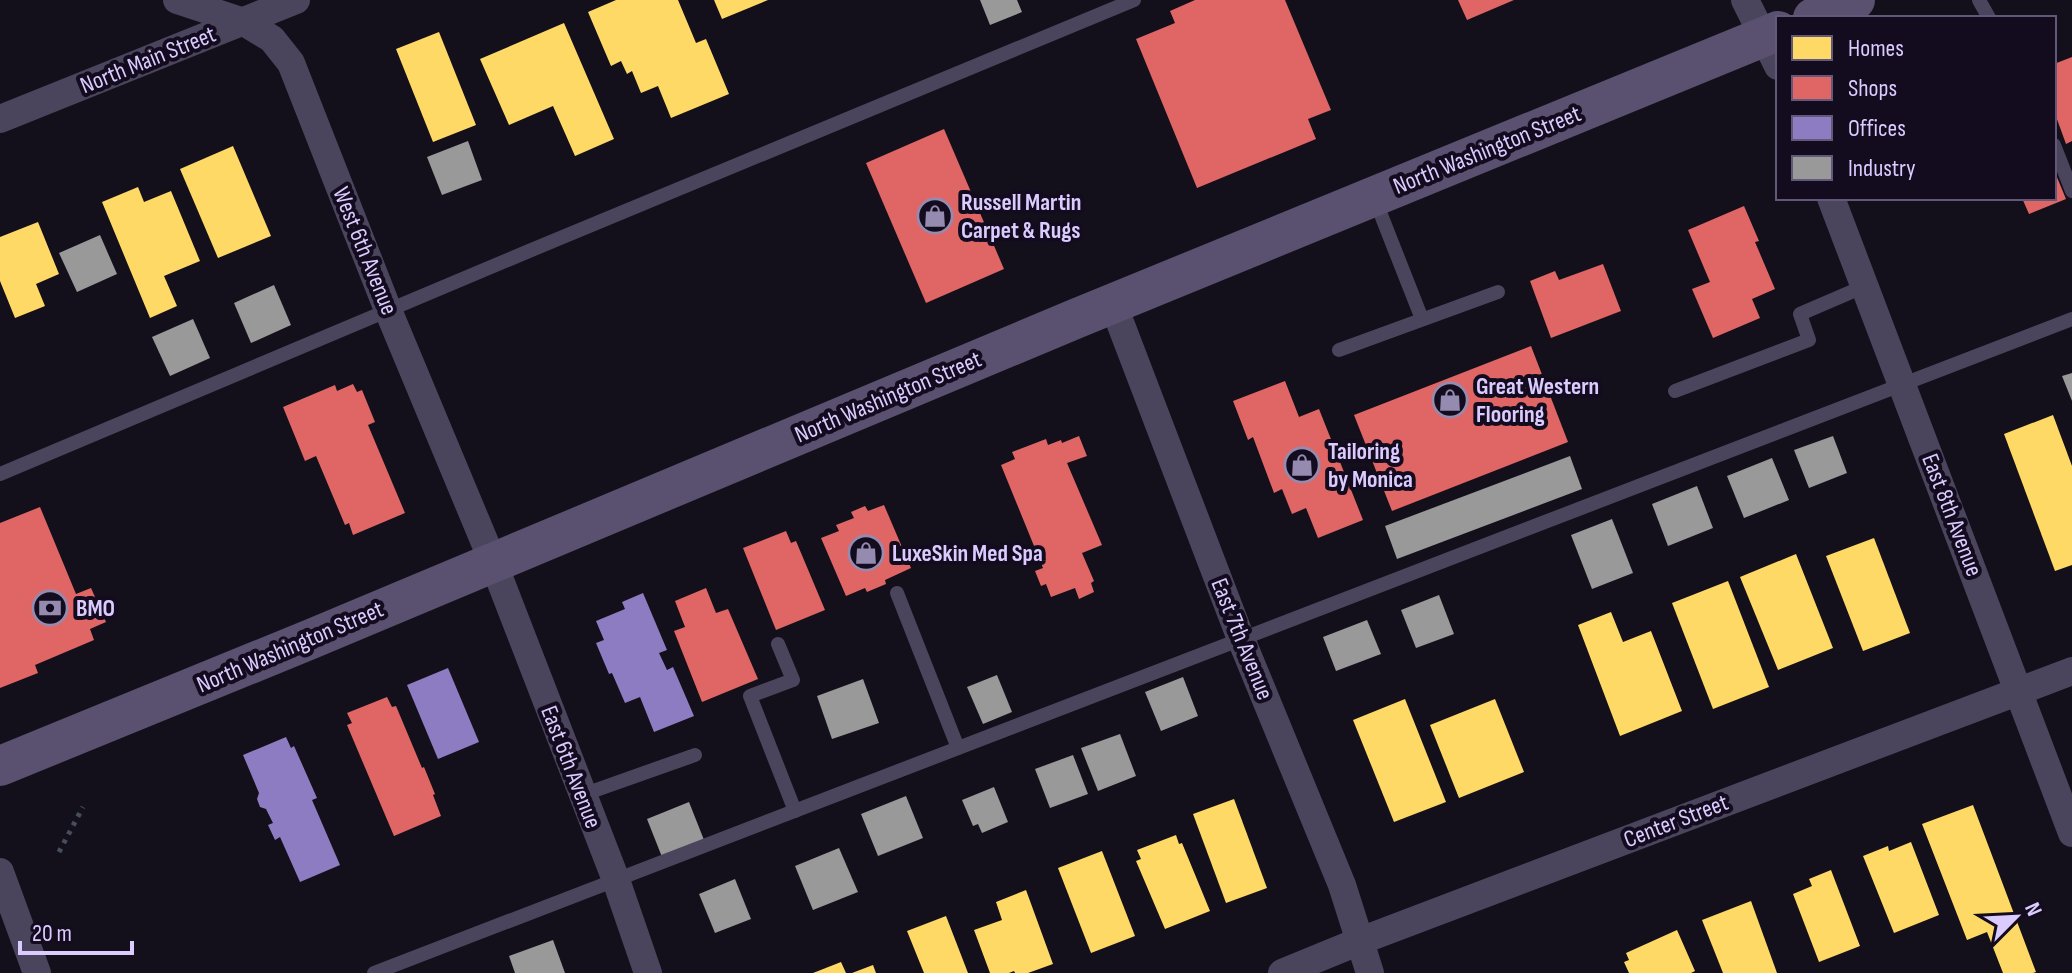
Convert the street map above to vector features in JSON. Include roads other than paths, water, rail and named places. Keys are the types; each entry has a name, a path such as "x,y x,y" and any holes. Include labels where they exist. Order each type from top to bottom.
{"main road":[{"path":"1818,16 1855,0"},
{"name":"North Washington Street","path":"0,766 1374,197 1773,44"}],"street":[{"name":"West 6th Avenue","path":"177,0 244,22 272,39 291,63 388,310 493,562"},
{"name":"North Main Street","path":"0,119 296,0"},
{"path":"1745,0 1773,44"},
{"name":"East 8th Avenue","path":"1832,200 2072,833"},
{"name":"East 7th Avenue","path":"1113,304 1241,639 1342,885 1370,973"},
{"name":"East 6th Avenue","path":"493,562 616,880 648,973"},
{"name":"Center Street","path":"1282,973 2072,671"},
{"path":"0,872 37,973"}],"lane":[{"path":"0,474 1134,0"},
{"path":"2056,150 2072,191"},
{"path":"1374,197 1422,319"},
{"path":"1675,391 1809,340 1800,314 1865,286"},
{"path":"1339,350 1498,292"},
{"path":"374,973 2072,319"},
{"path":"897,593 958,748"},
{"path":"778,644 793,680 750,696 795,811"},
{"path":"582,795 695,755"}],"place":[{"name":"Russell Martin Carpet & Rugs","path":"935,216"},
{"name":"Great Western Flooring","path":"1450,400"},
{"name":"Tailoring by Monica","path":"1302,465"},
{"name":"LuxeSkin Med Spa","path":"866,553"},
{"name":"BMO","path":"50,608"}]}
